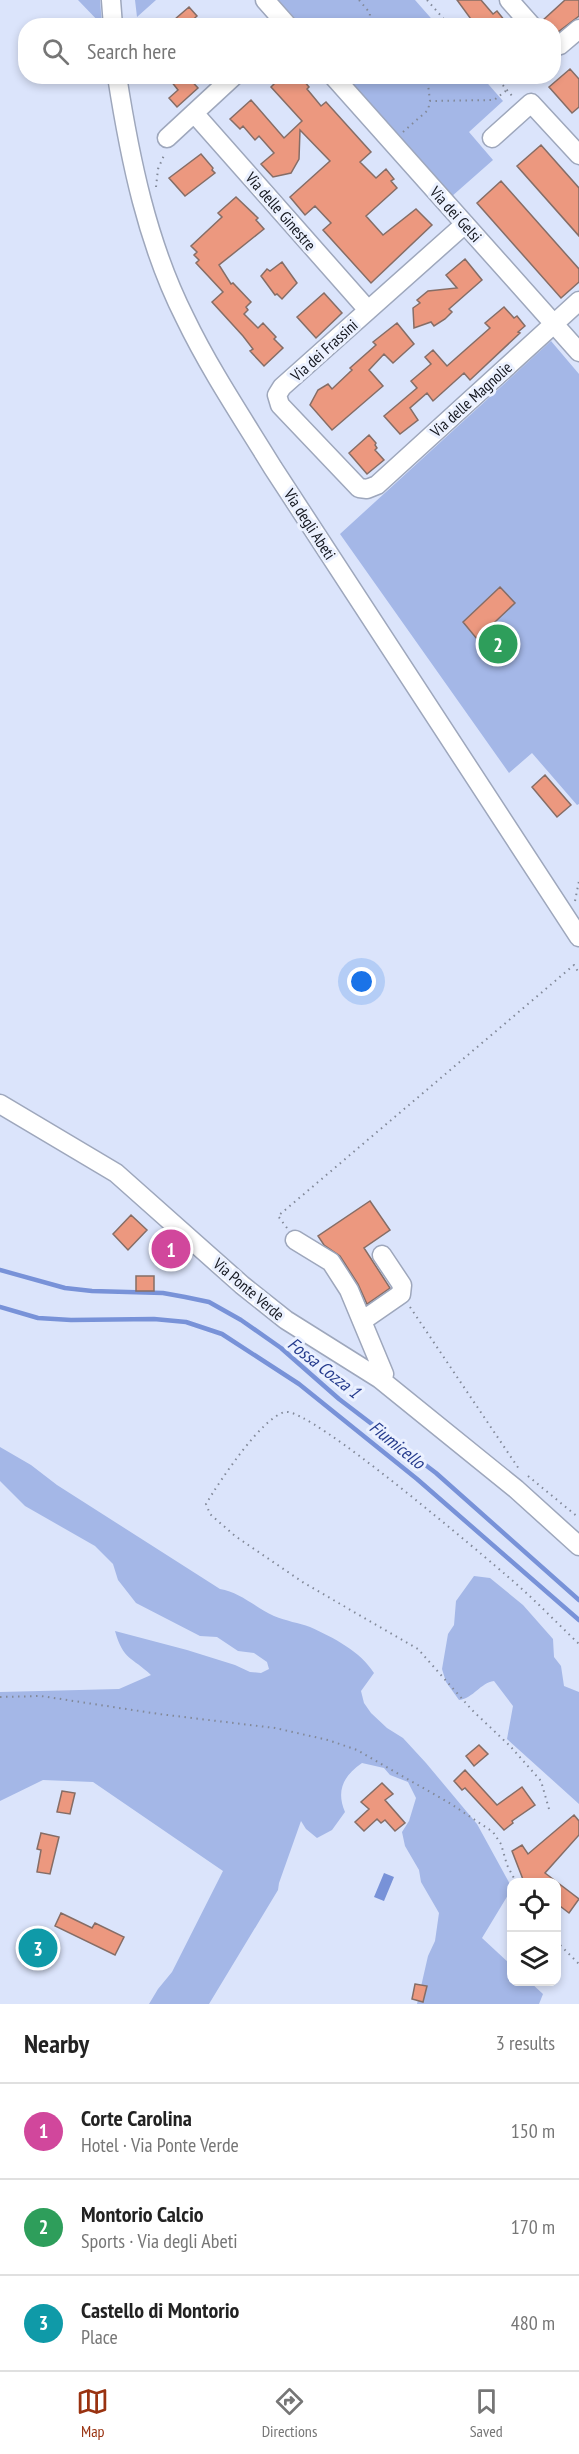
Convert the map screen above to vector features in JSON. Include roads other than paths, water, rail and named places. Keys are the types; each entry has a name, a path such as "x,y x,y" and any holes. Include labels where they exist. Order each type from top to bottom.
{"street":[{"path":"111,0 112,18"},
{"path":"265,0 281,18"},
{"path":"508,0 525,18"},
{"path":"561,45 579,29"},
{"name":"Via degli Abeti","path":"118,84 143,208 184,317 225,390 579,937"},
{"path":"167,138 225,84"},
{"name":"Via dei Gelsi","path":"340,84 579,352"},
{"path":"492,138 531,103 579,155"},
{"name":"Via delle Ginestre","path":"194,113 368,310"},
{"name":"Via dei Frassini","path":"359,488 280,405 277,395 282,387 465,224"},
{"name":"Via delle Magnolie","path":"359,488 367,489 377,485 579,302"},
{"name":"Via Ponte Verde","path":"0,1104 116,1173 242,1285 286,1320 380,1379 516,1489 579,1546"},
{"path":"295,1240 330,1262 349,1290 384,1374 380,1379"},
{"path":"362,1321 401,1294 402,1285 382,1255"}],"waterway":[{"name":"Fossa Cozza 1","path":"0,1270 65,1288 163,1293 185,1297 209,1302 241,1320 281,1348 339,1399 436,1473 579,1600"},
{"name":"Fiumicello","path":"0,1307 38,1318 154,1319 186,1322 222,1334 299,1384 417,1479 579,1620"}],"place":[{"name":"Montorio Calcio","path":"498,644"},
{"name":"Corte Carolina","path":"171,1249"},
{"name":"Castello di Montorio","path":"38,1948"}]}
